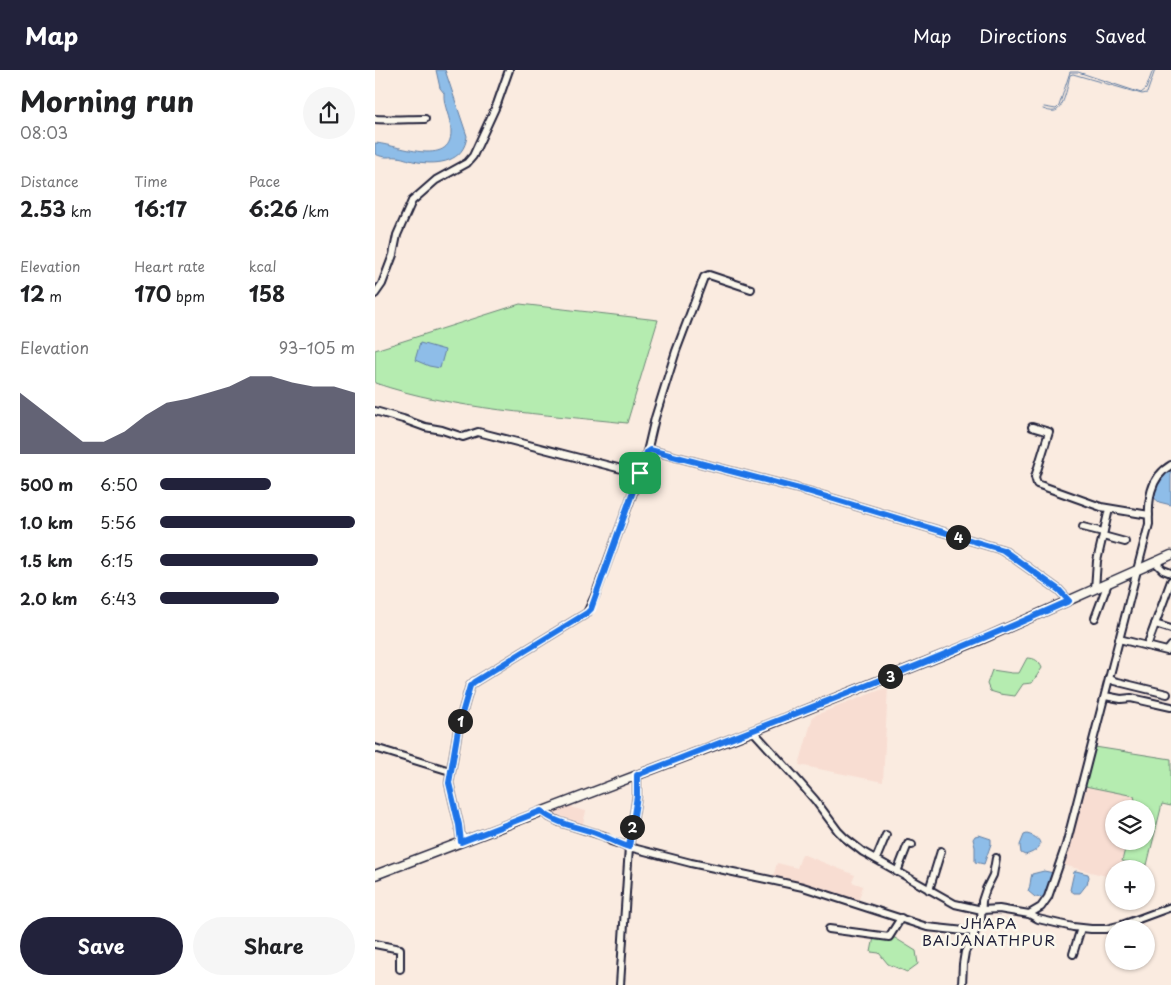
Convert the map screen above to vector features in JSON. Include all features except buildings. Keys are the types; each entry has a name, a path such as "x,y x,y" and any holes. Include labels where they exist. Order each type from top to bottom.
{"main road":[{"path":"375,875 753,731 978,641 1171,555"}],"street":[{"path":"375,294 382,284 393,255 397,235 412,201 436,180 467,163 473,156 497,104 509,70"},
{"path":"375,119 425,119"},
{"path":"461,842 459,825 450,792 450,771 459,724 470,686 591,609 647,452 655,418 676,351 704,277 709,275 751,289"},
{"path":"375,411 463,437 478,432 640,473"},
{"path":"1032,427 1049,432 1035,477 1037,484 1109,509 1149,515"},
{"path":"647,452 653,450 807,491 1003,550 1059,590 1069,601"},
{"path":"1038,919 1041,907 1053,886 1068,838 1149,524 1154,482 1160,473 1171,465"},
{"path":"1095,589 1097,561 1109,509"},
{"path":"1083,527 1125,542"},
{"path":"1155,562 1163,570 1171,573"},
{"path":"1147,646 1171,581"},
{"path":"1095,618 1108,583"},
{"path":"1155,624 1171,628"},
{"path":"1119,639 1167,650 1171,646"},
{"path":"1109,678 1114,681 1167,694"},
{"path":"1105,696 1131,698 1171,707"},
{"path":"753,731 815,800 838,831 852,843 897,872 955,904 982,910 999,909 1029,914 1038,919 1081,928 1106,929 1122,926 1171,907"},
{"path":"375,748 450,771"},
{"path":"620,985 629,847 637,796 637,775"},
{"path":"541,811 560,822 604,836 611,841 629,847 691,863 803,886 927,927 974,932"},
{"path":"876,859 886,836"},
{"path":"897,872 908,844 912,845"},
{"path":"929,890 941,851"},
{"path":"962,985 965,952 981,920 982,901 993,875 996,858"},
{"path":"1029,914 1041,907"},
{"path":"829,929 889,937 901,918"},
{"path":"1073,954 1081,928"},
{"path":"375,944 400,949 400,970"}],"shaded area":[{"path":"888,687 883,782 799,765 813,716"},
{"path":"1085,786 1135,796 1136,800 1105,800 1105,850 1125,850 1122,860 1105,860 1105,876 1063,865"},
{"path":"571,802 573,808 586,811 582,828 559,820 545,811"},
{"path":"802,854 855,875 852,882 863,886 858,902 773,877 777,863 797,868"}],"green space":[{"path":"520,304 658,320 627,423 499,410 436,399 375,383 375,350"},
{"path":"1027,658 1036,660 1042,668 1032,683 1023,684 1015,696 990,691 987,684 992,670 1019,673"},
{"path":"1095,747 1171,759 1171,806 1162,804 1155,832 1155,800 1135,800 1134,796 1085,786"},
{"path":"1125,850 1151,850 1148,860 1122,860"},
{"path":"874,937 895,938 916,951 918,964 907,972 888,964 879,953 871,952"}],"water":[{"path":"436,70 445,70 467,136 461,151 449,160 434,163 418,162 398,157 384,157 375,154 375,143 408,150 433,152 442,149 449,142 451,126 444,93 440,88"},
{"path":"420,343 445,350 440,368 415,360"},
{"path":"1171,469 1171,505 1159,502 1153,497 1159,481"},
{"path":"1027,834 1037,839 1040,844 1036,850 1025,855 1021,853 1020,845 1024,835"},
{"path":"979,835 991,839 984,864 975,862 973,839"},
{"path":"1044,871 1054,873 1051,884 1044,898 1035,897 1028,891 1032,874"},
{"path":"1074,872 1088,874 1089,877 1087,884 1080,893 1074,893 1070,890"}],"waterway":[{"path":"1044,107 1056,109 1059,106 1070,72 1078,72 1141,93 1146,89 1153,70"},
{"path":"1043,109 1055,111 1061,106 1070,75 1073,74 1142,94 1147,93 1155,70"}],"district":[{"name":"JHAPA BAIJANATHPUR","path":"989,930"}],"route":[{"path":"653,450 807,491 956,537 995,547 1003,550 1059,590 1069,601 978,641 637,775 637,796 629,847 611,841 604,836 560,822 541,811 461,842 449,783 459,724 470,686 566,627 591,609 640,473 647,452 653,450"}]}
